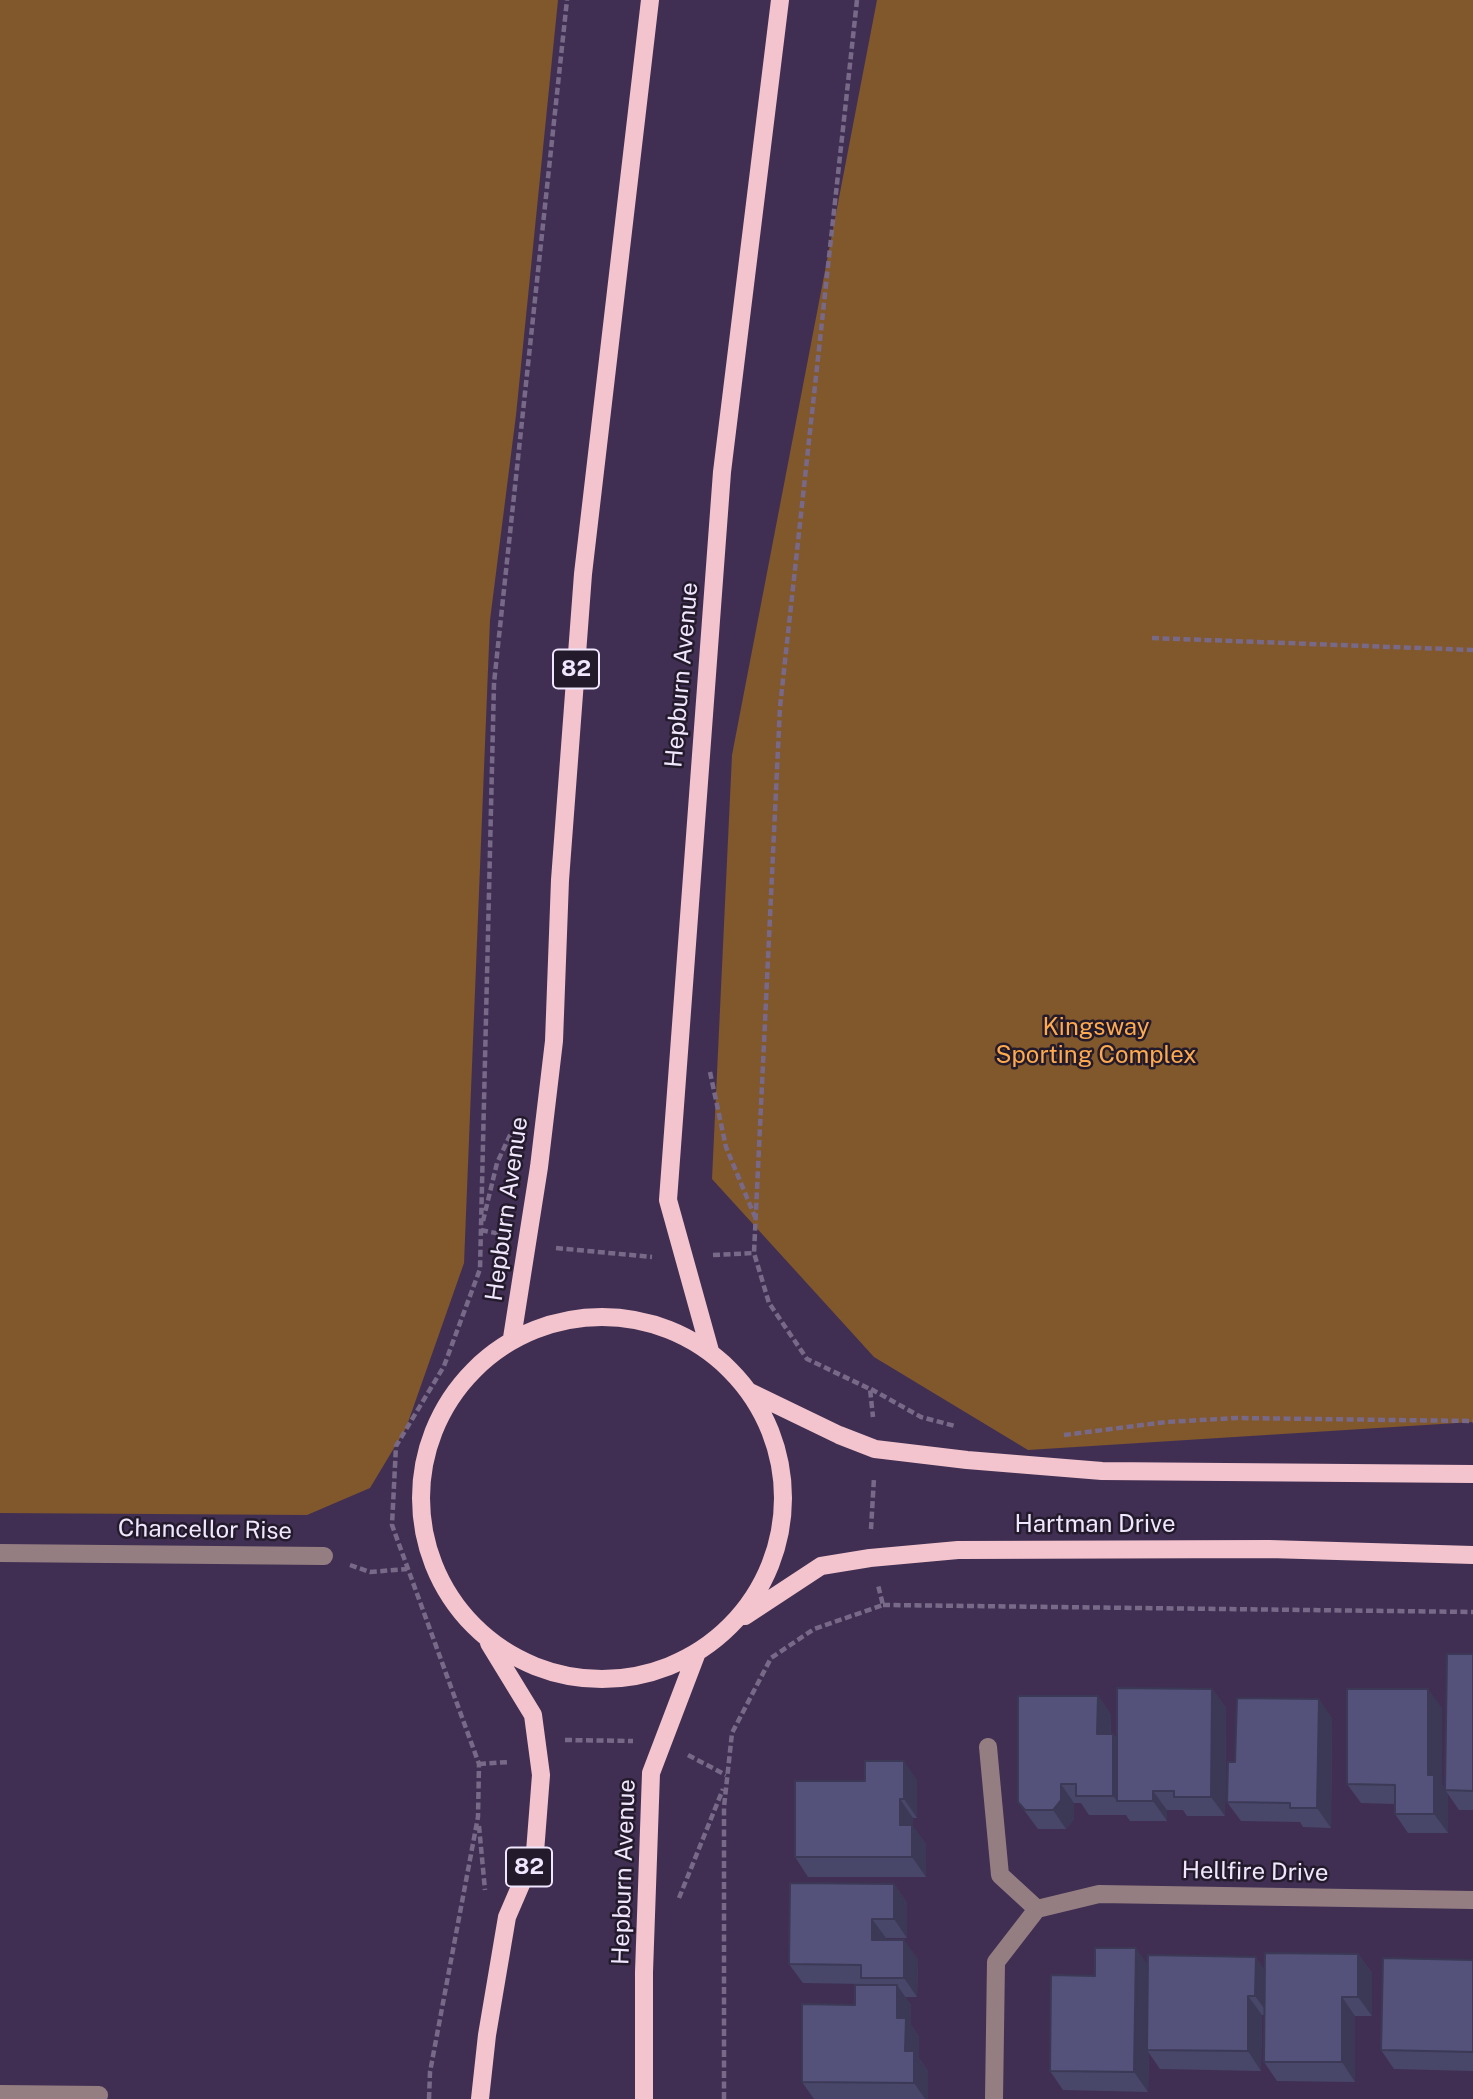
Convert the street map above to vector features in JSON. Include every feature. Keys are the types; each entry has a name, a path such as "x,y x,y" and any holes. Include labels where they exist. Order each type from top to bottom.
{"main road":[{"name":"Hepburn Avenue","path":"512,1338 528,1241 554,1041 560,880 583,574 650,0"},
{"name":"Hepburn Avenue","path":"710,1351 668,1200 722,472 780,0"},
{"name":"82","path":"480,2099 487,2035 507,1917 535,1852 541,1775 533,1715 489,1643 447,1595 422,1530 426,1450 460,1382 512,1338 559,1320 612,1315 670,1328 710,1351 750,1392 780,1458 781,1531 765,1578 736,1622 696,1655 652,1674 593,1682 545,1672 489,1643"},
{"path":"750,1392 839,1435 875,1449 967,1460 1101,1471 1473,1474"},
{"name":"Hartman Drive","path":"736,1622 821,1566 870,1558 971,1550 1269,1549 1473,1555"},
{"name":"Hepburn Avenue","path":"644,2099 644,1972 651,1773 696,1655"}],"street":[{"name":"Chancellor Rise","path":"0,1553 324,1556"},
{"path":"988,1747 1000,1875 1037,1909 996,1962 994,2099"},
{"name":"Hellfire Drive","path":"1037,1909 1100,1894 1473,1900"},
{"path":"0,2094 99,2095"}],"path":[{"path":"429,2099 430,2072 465,1898 478,1817 479,1764 392,1525 396,1446 444,1366 480,1269 494,683 567,0"},
{"path":"857,0 780,707 754,1254 769,1303 807,1359 921,1417 959,1426"},
{"path":"1152,638 1473,650"},
{"path":"709,1069 726,1147 756,1220"},
{"path":"481,1230 576,1251 643,1257 754,1254"},
{"path":"870,1389 875,1449 870,1558 883,1605"},
{"path":"1059,1436 1166,1422 1237,1418 1473,1421"},
{"name":"Chancellor Rise","path":"324,1556 370,1572 407,1569"},
{"path":"724,2099 725,1785 732,1733 771,1658 814,1629 883,1605 1473,1612"},
{"path":"479,1764 512,1762 537,1745 561,1740 615,1740 673,1747 726,1775"},
{"path":"673,1911 725,1785"}],"green space":[{"path":"0,0 558,0 516,415 490,620 464,1263 406,1428 370,1488 307,1515 0,1513"},
{"name":"Kingsway Sporting Complex","path":"877,0 1473,0 1473,1422 1028,1450 874,1357 712,1179 732,755"}],"building":[{"path":"1447,1654 1473,1654 1473,1791 1445,1790"},
{"path":"1117,1688 1212,1689 1211,1797 1174,1797 1174,1791 1153,1791 1153,1801 1117,1801"},
{"path":"1347,1689 1428,1689 1428,1775 1434,1775 1434,1814 1395,1814 1395,1785 1347,1784"},
{"path":"1018,1696 1098,1696 1097,1734 1113,1734 1113,1796 1076,1796 1076,1784 1061,1784 1061,1800 1053,1810 1025,1810 1018,1802"},
{"path":"1237,1698 1319,1699 1317,1808 1290,1808 1290,1803 1227,1802 1228,1762 1235,1762"},
{"path":"865,1761 904,1761 904,1799 900,1799 900,1825 912,1825 912,1857 795,1857 795,1781 865,1781"},
{"path":"790,1883 894,1884 894,1919 872,1919 872,1940 904,1940 904,1978 861,1978 861,1965 789,1964"},
{"path":"1095,1948 1136,1948 1134,2072 1050,2071 1051,1975 1095,1976"},
{"path":"1265,1953 1358,1954 1358,1997 1342,1997 1342,2062 1264,2062"},
{"path":"1148,1955 1256,1957 1255,1996 1248,1996 1248,2051 1147,2050"},
{"path":"1383,1958 1473,1960 1473,2052 1381,2050"},
{"path":"855,1985 897,1985 897,2018 906,2018 905,2051 914,2051 914,2083 802,2082 802,2004 855,2005"}]}
